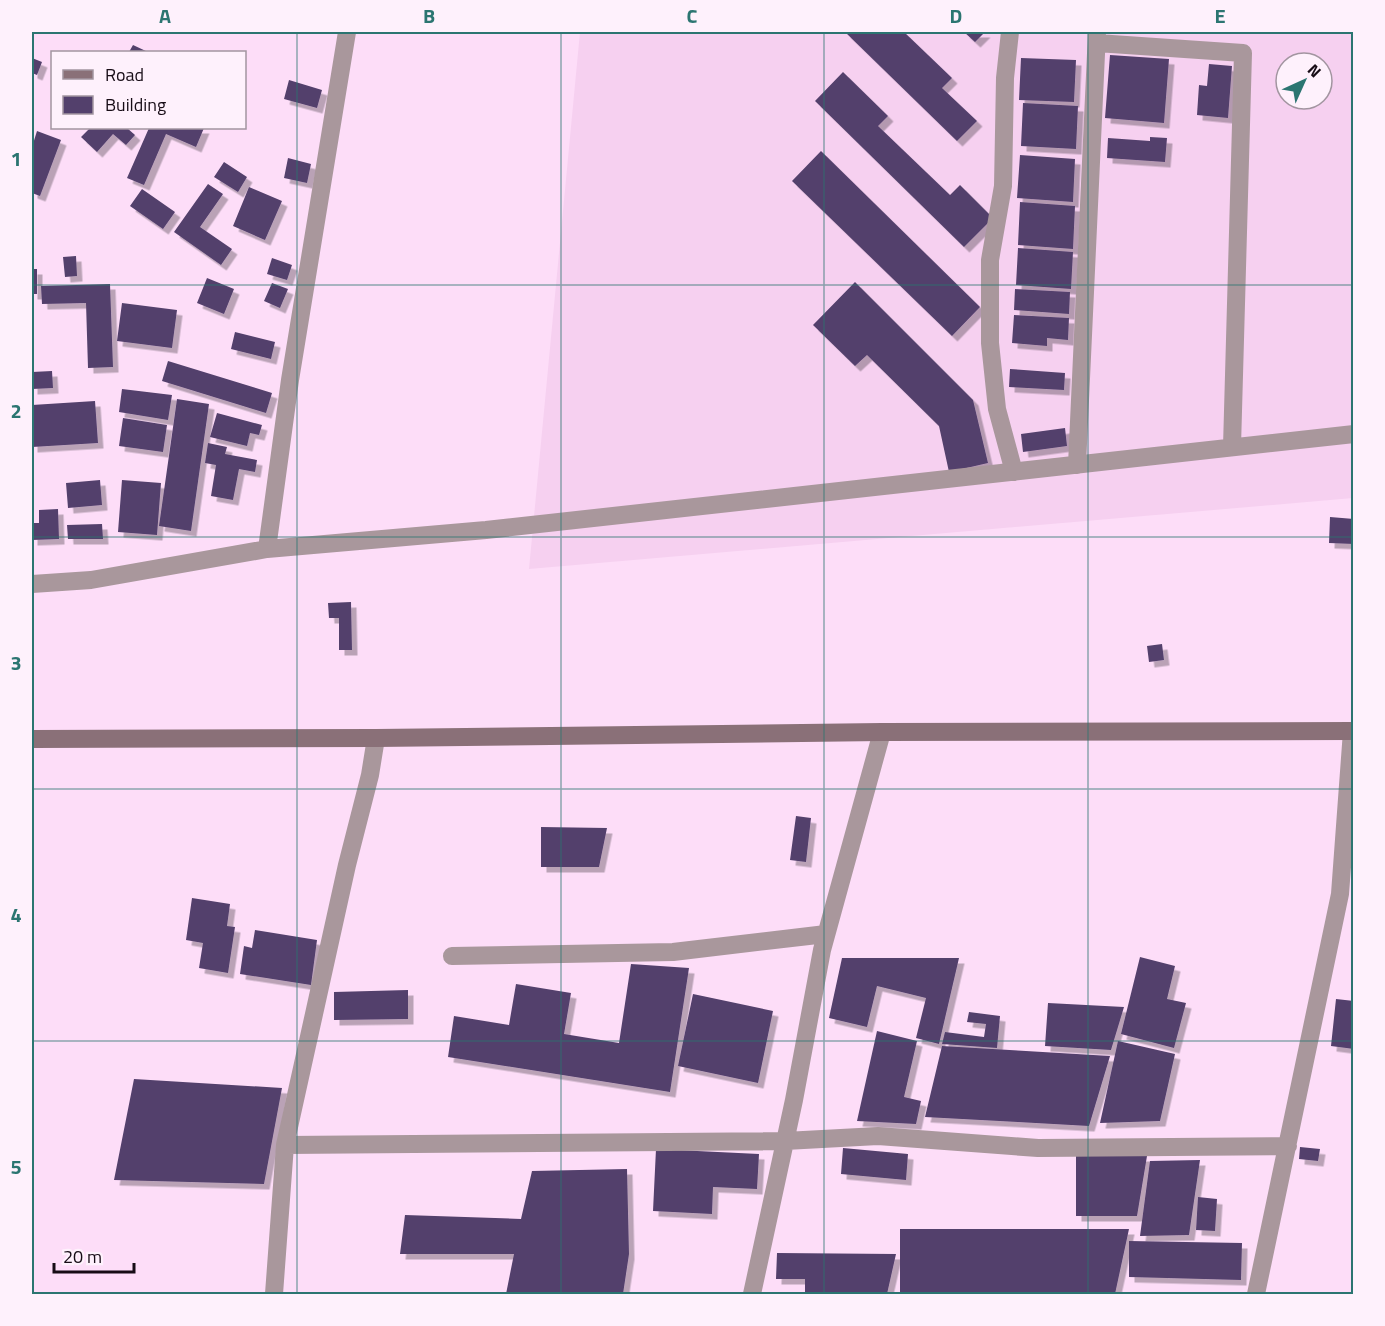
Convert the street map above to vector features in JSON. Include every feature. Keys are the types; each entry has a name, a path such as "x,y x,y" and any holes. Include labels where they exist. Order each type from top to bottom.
{"main road":[{"path":"32,738 376,738 882,732 1353,731"}],"street":[{"path":"267,549 290,380 346,32"},
{"path":"1011,32 1005,78 1003,186 990,260 990,343 997,409 1014,472"},
{"path":"1077,465 1097,37 1243,53 1232,447"},
{"path":"32,584 91,580 267,549 498,529 1353,434"},
{"path":"1256,1294 1340,894 1353,731"},
{"path":"752,1294 785,1141 822,950 882,732"},
{"path":"274,1294 285,1145 347,865 370,775 376,738"},
{"path":"452,956 673,952 826,934"},
{"path":"285,1145 785,1141 878,1136 1038,1148 1288,1146"}],"shaded area":[{"path":"580,32 1353,32 1353,498 529,569"}],"building":[{"path":"845,32 904,32 952,78 942,88 977,121 957,141"},
{"path":"964,32 985,32 975,42"},
{"path":"133,45 146,51 130,51"},
{"path":"1110,55 1169,59 1164,123 1105,118"},
{"path":"32,58 42,62 37,75 32,73"},
{"path":"1021,58 1076,60 1074,102 1019,100"},
{"path":"1209,64 1232,66 1228,118 1197,115 1199,85 1207,86"},
{"path":"843,72 888,116 878,126 950,195 960,185 993,218 964,247 815,101"},
{"path":"289,80 322,90 317,108 284,99"},
{"path":"1023,103 1078,106 1076,149 1021,146"},
{"path":"89,129 128,129 135,135 126,145 113,134 97,152 81,137"},
{"path":"149,129 204,129 196,147 166,134 144,185 127,178"},
{"path":"37,131 61,140 40,196 32,193 32,147"},
{"path":"1150,137 1167,138 1165,162 1107,158 1108,138 1150,141"},
{"path":"821,151 980,307 952,336 792,181"},
{"path":"1020,155 1075,159 1073,202 1017,198"},
{"path":"288,158 311,164 307,183 284,178"},
{"path":"224,162 247,177 238,192 214,177"},
{"path":"208,184 223,194 200,227 232,249 221,265 174,232"},
{"path":"249,187 282,201 265,240 233,226"},
{"path":"142,189 175,212 163,229 130,206"},
{"path":"1020,202 1075,206 1073,249 1018,245"},
{"path":"1018,248 1073,252 1071,289 1016,285"},
{"path":"76,256 77,276 65,277 63,257"},
{"path":"272,258 292,265 287,280 267,274"},
{"path":"32,269 37,269 37,294 32,294"},
{"path":"207,278 234,289 224,314 197,303"},
{"path":"855,282 973,400 988,463 949,472 939,426 867,355 855,366 813,325"},
{"path":"272,283 288,289 280,308 264,301"},
{"path":"110,284 113,367 88,368 86,303 42,304 41,286"},
{"path":"1015,289 1070,292 1069,314 1014,310"},
{"path":"122,303 177,310 172,348 117,341"},
{"path":"1014,315 1069,318 1068,340 1047,338 1047,346 1012,343"},
{"path":"235,332 275,342 271,359 231,349"},
{"path":"168,361 272,393 266,413 162,381"},
{"path":"1010,369 1065,373 1064,390 1009,387"},
{"path":"52,371 53,388 32,389 32,372"},
{"path":"122,389 172,395 168,420 119,412"},
{"path":"177,399 209,404 191,531 159,526"},
{"path":"95,401 98,443 32,447 32,405"},
{"path":"217,413 262,425 259,435 250,433 247,446 210,437"},
{"path":"123,418 167,425 163,452 119,446"},
{"path":"1065,428 1067,446 1023,452 1021,434"},
{"path":"208,443 227,447 225,454 257,460 255,472 239,469 233,500 211,496 216,465 205,463"},
{"path":"100,480 102,505 68,508 66,483"},
{"path":"122,480 161,483 157,535 118,532"},
{"path":"58,509 59,539 32,540 32,523 39,523 39,510"},
{"path":"1330,517 1354,519 1354,544 1329,543"},
{"path":"102,524 103,539 68,539 67,525"},
{"path":"351,602 352,650 339,650 339,618 329,618 328,603"},
{"path":"1162,644 1164,660 1149,662 1147,646"},
{"path":"796,816 811,818 806,862 790,860"},
{"path":"541,827 607,828 599,867 541,867"},
{"path":"192,898 230,904 227,926 235,927 228,973 199,968 203,943 186,940"},
{"path":"255,930 317,940 311,985 240,974 244,946 252,948"},
{"path":"1140,957 1175,966 1167,999 1186,1003 1174,1048 1121,1034"},
{"path":"842,958 959,958 939,1044 916,1038 926,998 877,986 867,1027 829,1018"},
{"path":"631,964 689,968 670,1092 448,1057 454,1016 509,1025 516,984 571,993 564,1034 619,1043"},
{"path":"408,990 408,1019 334,1020 334,992"},
{"path":"693,994 773,1011 758,1083 678,1066"},
{"path":"1336,999 1354,1001 1354,1049 1331,1046"},
{"path":"1048,1003 1124,1007 1111,1050 1045,1046"},
{"path":"969,1012 1000,1016 997,1048 942,1044 945,1032 984,1037 986,1024 967,1022"},
{"path":"877,1031 917,1041 904,1097 921,1101 916,1124 857,1121"},
{"path":"1118,1041 1175,1054 1160,1121 1100,1123"},
{"path":"942,1046 1110,1056 1089,1126 925,1117"},
{"path":"134,1079 282,1088 264,1184 114,1180"},
{"path":"1300,1147 1320,1149 1318,1161 1299,1159"},
{"path":"843,1148 908,1154 906,1180 841,1174"},
{"path":"656,1149 759,1154 757,1189 713,1187 712,1214 653,1211"},
{"path":"1076,1156 1147,1156 1137,1216 1076,1216"},
{"path":"1200,1160 1189,1235 1140,1236 1150,1161"},
{"path":"627,1169 629,1254 623,1294 506,1294 514,1254 400,1254 405,1215 521,1219 532,1171"},
{"path":"1198,1197 1217,1199 1215,1231 1196,1230"},
{"path":"900,1229 1129,1229 1115,1294 900,1294"},
{"path":"1129,1241 1242,1243 1241,1280 1129,1277"},
{"path":"777,1253 896,1254 887,1294 805,1294 805,1279 776,1279"}]}
